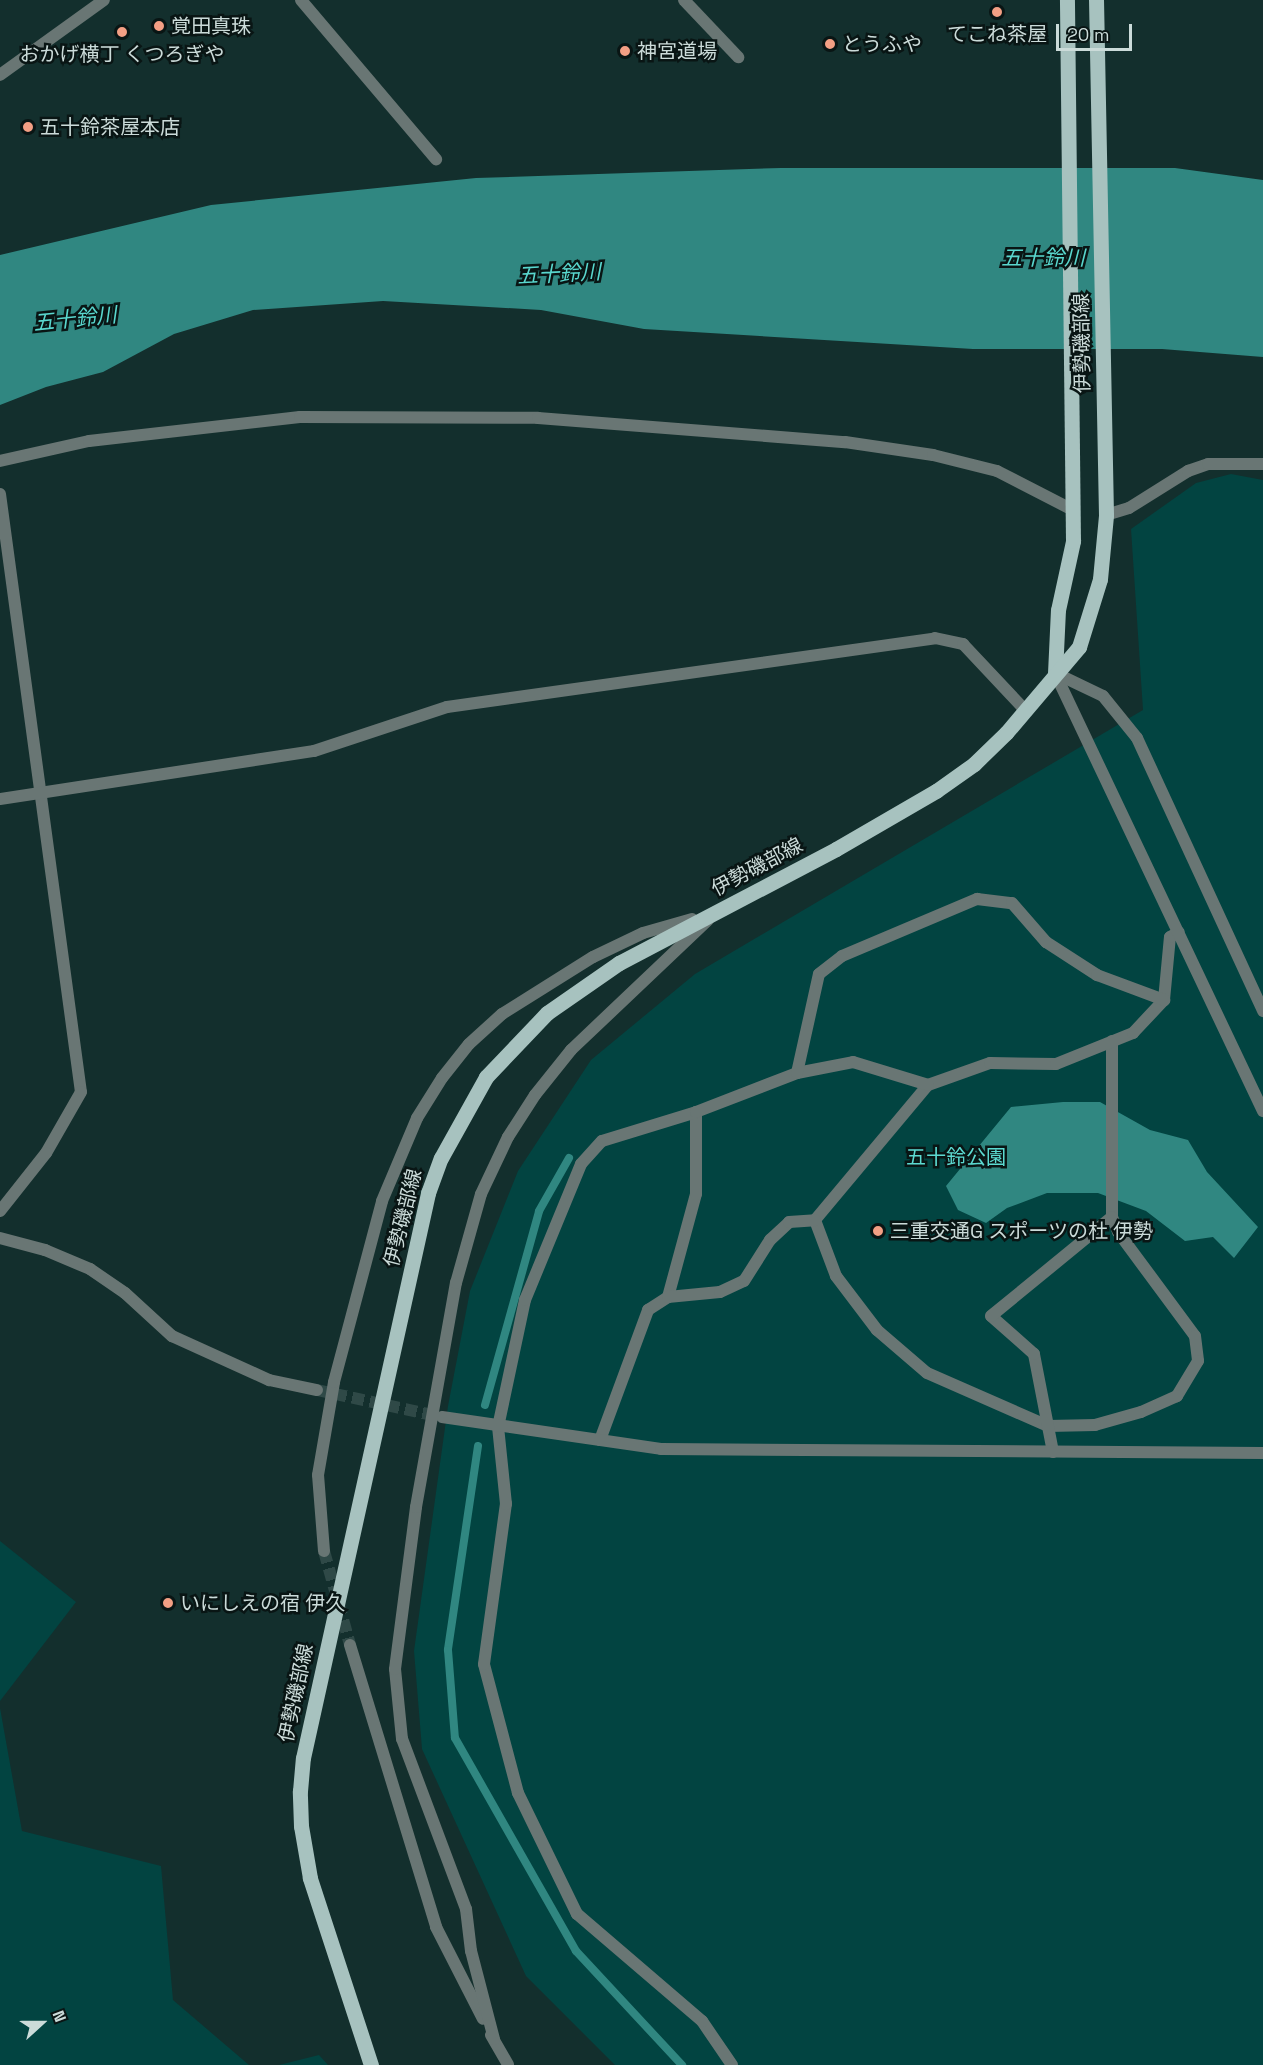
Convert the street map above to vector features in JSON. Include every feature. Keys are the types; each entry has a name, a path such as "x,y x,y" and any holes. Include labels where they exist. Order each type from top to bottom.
{"main road":[{"name":"伊勢磯部線","path":"1055,673 1058,610 1073,541 1067,0"},
{"name":"伊勢磯部線","path":"371,2065 310,1878 301,1826 300,1791 303,1758 428,1193 441,1158 486,1077 547,1013 619,963 716,913 936,791 974,764 1026,711 1055,673 1079,647 1090,618 1100,579 1106,515 1096,0"}],"street":[{"path":"0,75 104,0"},
{"path":"301,0 436,159"},
{"path":"684,0 738,57"},
{"path":"0,460 89,441 300,417 538,418 845,442 933,455 997,471 1073,510"},
{"path":"1106,515 1129,508 1188,471 1208,464 1263,464"},
{"path":"0,494 81,1092 46,1153 0,1211"},
{"path":"0,800 40,791 314,751 447,707 935,638 963,644 1026,711"},
{"path":"1055,673 1263,1111"},
{"path":"1055,673 1103,696 1137,738 1263,1011"},
{"path":"797,1073 819,974 842,956 978,899 1011,903 1046,942 1097,975 1164,1000"},
{"path":"324,1551 319,1511 321,1440 358,1283 398,1157 442,1078 486,1029 543,985 643,933 716,913"},
{"path":"494,2039 471,1951 466,1909 402,1738 395,1668 416,1507 456,1282 481,1194 508,1137 535,1095 571,1050 716,913"},
{"path":"600,1440 648,1310 668,1297 720,1292 744,1281 770,1240 789,1222 814,1220 928,1085 990,1064 1056,1064 1133,1033 1164,1000 1170,937 1179,932"},
{"path":"814,1220 836,1276 877,1330 927,1373 1048,1426 1095,1425 1141,1412 1177,1396 1198,1360 1195,1336 1118,1232 1112,1217 1112,1041"},
{"path":"732,2065 702,2021 577,1914 518,1793 484,1664 506,1504 498,1427 525,1300 581,1164 602,1141 696,1112 797,1073 853,1062 928,1085"},
{"path":"668,1297 696,1194 696,1112"},
{"path":"1053,1452 1034,1354 992,1316 1112,1217"},
{"path":"0,1238 45,1250 90,1269 172,1336 269,1380 317,1390"},
{"path":"442,1416 498,1427 661,1449 1263,1453"},
{"path":"350,1645 436,1927 508,2065"}],"green space":[{"name":"三重交通G スポーツの杜 伊勢","path":"1231,474 1263,480 1263,2065 615,2065 526,1976 422,1749 414,1651 448,1406 470,1291 518,1171 591,1060 695,974 1143,710 1131,529 1196,483"},
{"path":"0,1541 76,1602 0,1701"},
{"path":"0,1708 22,1831 161,1866 173,2000 249,2065 0,2065"},
{"path":"319,2055 328,2065 279,2065"}],"water":[{"name":"五十鈴川","path":"781,168 1175,168 1263,180 1263,357 1162,349 973,349 644,329 541,310 383,301 253,310 174,334 103,372 46,387 0,405 0,255 211,205 476,178"},
{"path":"1063,1102 1100,1102 1150,1130 1188,1140 1207,1172 1258,1227 1234,1258 1213,1237 1185,1241 1146,1211 1098,1193 1047,1193 1007,1208 986,1223 958,1210 946,1186 1011,1107"}],"waterway":[{"path":"485,1405 539,1211 569,1158"},
{"path":"478,1446 448,1650 455,1738 576,1951 682,2065"}],"tunnel":[{"path":"317,1390 442,1417"},
{"path":"324,1551 350,1645"}],"place":[{"name":"てこね茶屋","path":"997,12"},
{"name":"覚田真珠","path":"159,26"},
{"name":"おかげ横丁 くつろぎや","path":"122,32"},
{"name":"とうふや","path":"830,44"},
{"name":"神宮道場","path":"625,51"},
{"name":"五十鈴茶屋本店","path":"28,127"},
{"name":"三重交通G スポーツの杜 伊勢","path":"878,1231"},
{"name":"いにしえの宿 伊久","path":"168,1603"}],"park label":[{"name":"五十鈴公園","path":"956,1157"}]}
